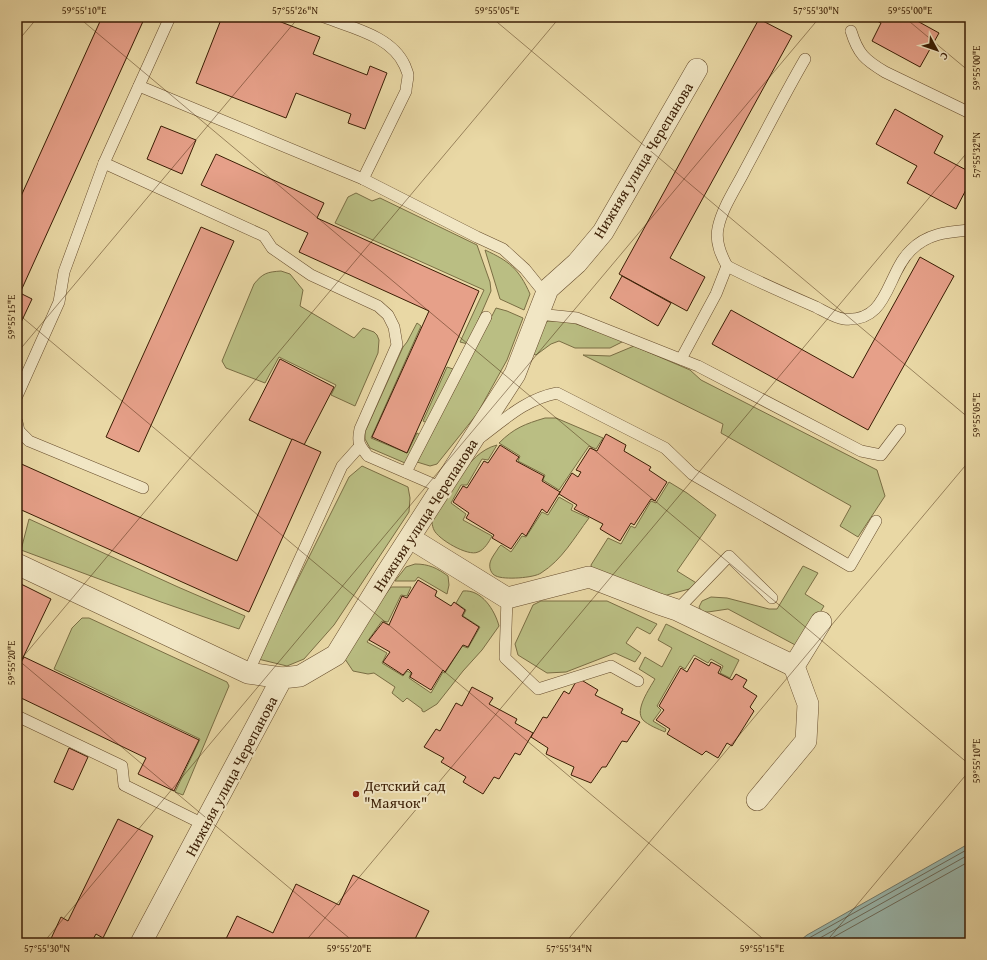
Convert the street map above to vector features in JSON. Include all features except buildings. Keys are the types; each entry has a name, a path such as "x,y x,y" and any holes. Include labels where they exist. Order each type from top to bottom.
{"street":[{"name":"Нижняя улица Черепанова","path":"141,943 282,678 300,676 336,655 516,374 548,289 577,263 603,232 696,69"},
{"path":"410,538 507,598 589,577 678,610 794,666 808,704 806,741 757,800"},
{"path":"17,564 248,673 282,678"},
{"path":"794,666 821,622"}],"lane":[{"path":"17,396 60,302 64,272 104,162 170,17"},
{"path":"324,17 370,35 385,43 397,53 408,75 406,91 363,178"},
{"path":"851,31 863,56 873,64 885,72 970,113"},
{"path":"805,59 726,206 718,229 718,244 721,256 727,266 843,319 861,318 871,314 880,304 903,259 911,250 937,234 970,230"},
{"path":"139,86 363,178 503,249 525,269 542,304 698,366 861,451 881,455 900,430"},
{"path":"104,162 264,236 272,248 311,275 378,306 388,316 394,327 397,345 360,428 358,438 360,446 368,456 442,488"},
{"path":"681,359 716,294 727,266"},
{"path":"406,472 486,317"},
{"path":"469,446 530,402 544,395 557,393 665,448 692,474 850,566 876,520"},
{"path":"17,422 19,431 29,441 143,488"},
{"path":"248,673 342,466 360,446"},
{"path":"678,610 729,556 772,598"},
{"path":"507,598 505,658 538,689 611,666 638,681"},
{"path":"17,729 20,717 122,766 124,785 205,825"}],"green space":[{"path":"356,193 372,201 380,198 477,245 490,282 491,291 468,344 460,342 484,290 335,223 348,197"},
{"path":"485,250 507,262 522,278 530,294 524,310 500,299"},
{"path":"281,271 290,274 303,290 300,306 354,338 363,328 374,332 377,335 379,340 378,353 355,406 331,395 336,385 279,357 265,383 226,368 222,361 254,284 260,277 266,274"},
{"path":"496,308 523,318 507,360 477,414 437,464 430,466 417,462"},
{"path":"548,321 568,321 624,341 610,348 575,348 559,341 551,344 536,355 531,353 540,328"},
{"path":"417,323 421,326 371,438 407,453 417,433 422,436 405,463 370,448 365,439 365,432 403,347"},
{"path":"634,346 690,370 701,380 877,470 885,496 858,537 840,526 851,506 721,433 723,424 583,355 610,356"},
{"path":"447,367 453,369 427,423 423,421"},
{"path":"545,418 556,418 603,438 596,449 589,446 559,490 543,480 545,475 518,461 520,456 499,443 520,427"},
{"path":"497,445 488,460 482,459 467,485 461,485 451,503 466,514 463,520 492,536 482,550 473,553 467,552 447,542 437,534 433,528 432,522 433,509 443,493 472,461 481,453"},
{"path":"362,466 408,487 410,498 409,512 334,625 304,659 287,666 258,659 349,477"},
{"path":"669,482 687,493 716,515 677,571 698,584 693,588 656,598 592,570 591,565 608,538 621,544 631,526 635,528 651,501 656,503"},
{"path":"559,497 573,505 571,510 589,518 573,541 555,562 537,575 512,578 494,575 491,571 490,563 499,547 501,545 511,552 522,536 526,537 542,512 548,515"},
{"path":"29,519 245,616 239,629 21,550"},
{"path":"415,564 433,567 448,576 449,585 447,594 418,577 415,581 395,581 406,567"},
{"path":"803,566 818,573 805,594 824,606 799,647 728,609 702,612 699,607 702,601 711,597 727,598 769,609 777,609"},
{"path":"391,587 411,587 407,596 401,595 388,622 382,621 367,642 387,653 382,663 403,676 407,671 411,673 409,678 431,693 443,672 445,673 462,646 468,648 480,627 463,616 466,610 456,603 463,591 470,591 482,597 491,608 499,626 482,650 437,704 424,712 407,698 403,702 392,693 395,687 374,673 368,674 353,671 345,659 350,643"},
{"path":"541,601 607,601 657,624 650,634 637,627 626,643 641,653 635,662 615,653 566,672 547,673 518,655 515,644 533,605"},
{"path":"82,618 89,618 227,682 229,686 183,795 175,792 200,739 54,669 72,628"},
{"path":"666,624 739,660 730,678 720,673 723,666 711,659 708,663 694,655 685,669 680,666 657,706 661,710 653,721 666,729 665,732 648,724 641,716 640,711 644,699 655,679 639,669 645,657 662,667 672,648 658,640"}],"water":[{"path":"970,843 970,943 797,943 807,935"}],"place":[{"name":"Детский сад \"Маячок\"","path":"356,794"}]}
